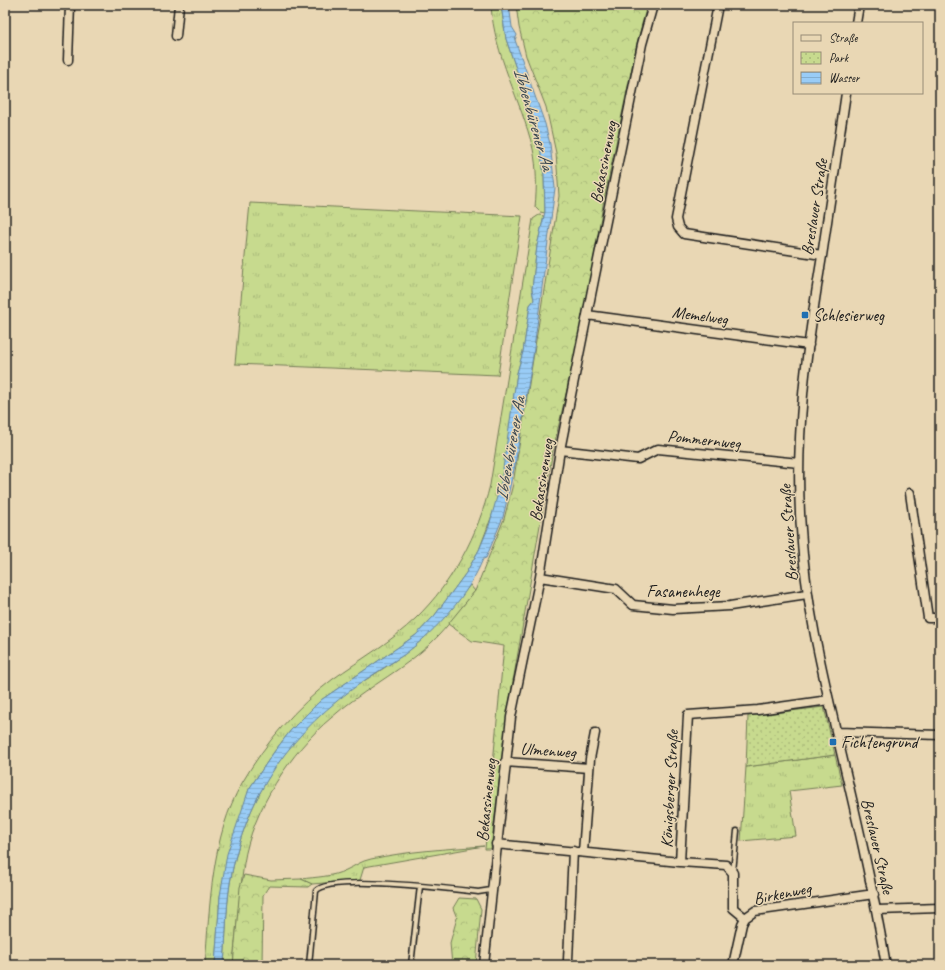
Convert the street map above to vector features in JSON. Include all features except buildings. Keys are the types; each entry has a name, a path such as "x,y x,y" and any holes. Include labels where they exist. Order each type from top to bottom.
{"street":[{"path":"68,60 70,5"},
{"path":"176,36 178,5"},
{"name":"Bekassinenweg","path":"484,965 511,717 540,577 560,450 642,44 653,5"},
{"path":"718,5 676,219 678,227 684,234 822,255"},
{"path":"856,22 859,5"},
{"name":"Breslauer Straße","path":"846,94 812,316 802,393 799,463 801,529 807,594 836,732 874,894 886,965"},
{"name":"Memelweg","path":"587,316 809,345"},
{"name":"Pommernweg","path":"560,450 638,459 658,449 799,463"},
{"path":"910,493 928,618 940,618"},
{"name":"Fasanenhege","path":"540,577 616,590 633,606 673,609 730,606 807,594"},
{"name":"Königsberger Straße","path":"680,862 688,715 758,710 829,700"},
{"path":"836,732 940,736"},
{"name":"Ulmenweg","path":"584,852 589,768 595,733"},
{"name":"Ulmenweg","path":"505,762 589,768"},
{"name":"Königsberger Straße","path":"496,844 726,865 733,873"},
{"path":"568,960 573,851"},
{"path":"733,873 733,908 745,918"},
{"name":"Birkenweg","path":"733,965 745,918 755,911 874,894"},
{"path":"877,910 940,908"}],"lane":[{"path":"733,873 737,831"},
{"path":"309,965 316,891 319,887 328,884 364,883 420,886 478,892 491,890"},
{"path":"411,965 420,886"}],"green space":[{"path":"491,5 501,5 506,39 538,133 544,174 545,213 540,212 535,207 536,178 533,149 522,113 502,60 493,24"},
{"path":"516,5 647,5 637,43 603,205 584,316 553,450 507,716 491,849 485,849 504,646 472,641 448,624 475,591 504,519 513,484 559,196 556,153 546,107 526,56 519,27"},
{"path":"250,203 522,216 498,375 235,364"},
{"path":"539,215 544,216 537,246 532,289 534,300 530,305 523,352 517,373 502,481 494,510 479,550 466,573 435,615 416,635 321,700 291,730 249,789 220,896 215,965 205,965 211,895 218,848 232,804 251,768 282,726 306,701 333,679 386,643 416,618 453,573 471,540 479,522 490,485 533,219"},
{"path":"470,585 475,591 436,638 410,661 331,718 302,747 276,783 264,803 248,843 236,927 233,965 224,965 230,883 235,858 251,811 275,767 289,747 324,710 343,695 413,648 439,622"},
{"path":"824,707 835,755 746,767 748,716"},
{"path":"835,755 842,785 789,791 796,836 741,841 746,767"},
{"path":"484,846 364,867 360,880 312,884 301,879 335,874 364,861 385,856"},
{"path":"244,875 271,880 301,879 312,884 308,887 269,886 263,895 262,965 233,965 240,887"},
{"path":"459,898 476,899 481,909 476,965 452,965 450,943 457,918 453,908"}],"water":[{"name":"Ibbenbürener Aa","path":"501,5 509,5 512,27 517,35 515,40 545,124 550,144 555,188 533,356 515,465 503,517 486,558 483,559 477,573 460,599 440,623 405,654 365,680 339,700 315,721 294,743 275,767 260,793 247,821 237,851 230,883 224,965 215,965 220,896 227,854 249,789 291,730 321,700 416,635 435,615 466,573 479,550 489,526 501,482 517,373 523,352 530,305 534,300 532,289 537,246 545,212 544,174 538,133 506,39"}],"place":[{"name":"Schlesierweg","path":"805,315"},
{"name":"Fichtengrund","path":"833,742"}]}
